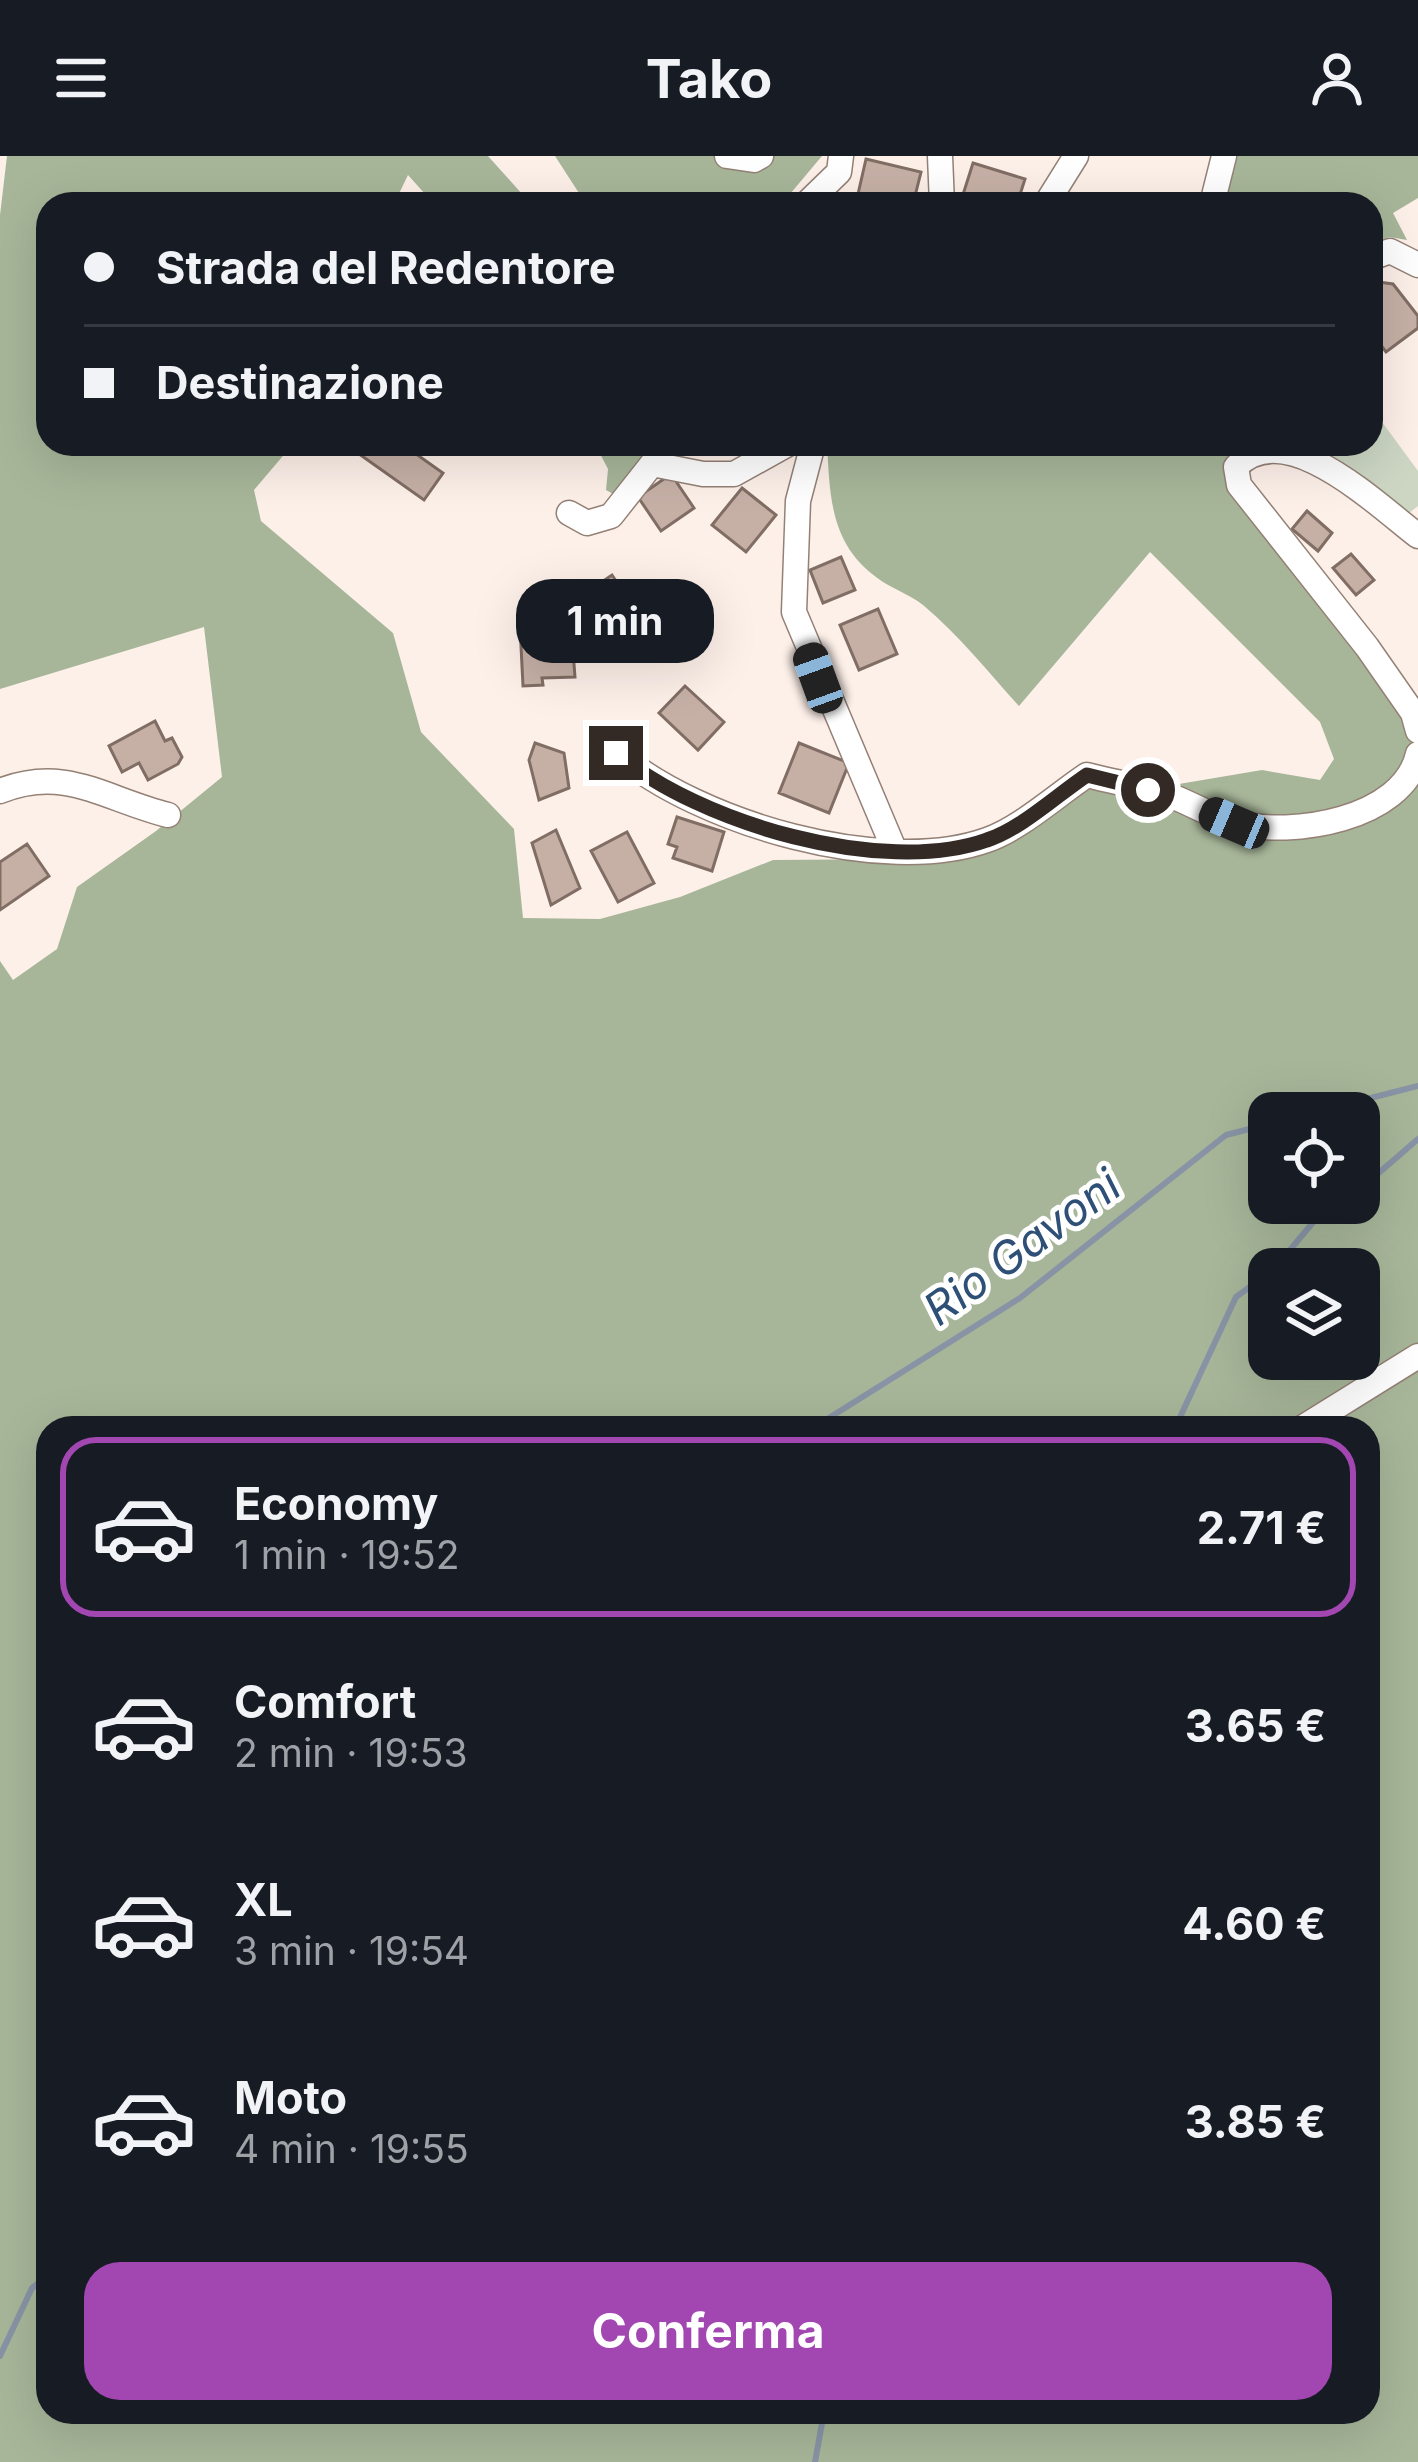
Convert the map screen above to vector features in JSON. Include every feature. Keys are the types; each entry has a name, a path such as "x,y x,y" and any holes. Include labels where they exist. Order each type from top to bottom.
{"street":[{"path":"727,156 754,160 761,156"},
{"path":"818,192 839,172 841,156"},
{"path":"940,156 942,192"},
{"path":"1054,192 1076,156"},
{"path":"1215,192 1224,156"},
{"path":"1383,253 1390,250 1418,265"},
{"path":"569,513 587,523 611,516 652,464 703,474 734,474 766,456"},
{"path":"810,456 798,501 794,612 895,849"},
{"path":"1246,456 1236,467 1239,485 1367,647 1413,713 1418,731"},
{"path":"1299,456 1346,483 1418,536"},
{"path":"616,753 669,790 742,818 862,853 936,850 989,840 1087,775 1162,794 1234,823 1274,828 1310,823 1351,815 1400,790 1418,754"},
{"path":"0,791 32,778 75,782 125,804 168,815"},
{"path":"1321,1416 1418,1356"}],"green space":[{"path":"7,156 488,156 520,192 423,192 408,175 400,192 36,192 36,456 283,456 254,490 261,521 393,633 421,732 514,829 523,918 600,919 680,897 773,860 911,859 1094,788 1173,785 1262,770 1320,780 1334,759 1320,722 1150,552 1019,706 936,617 876,577 849,549 835,517 828,456 1234,456 1226,467 1231,491 1418,734 1418,2462 0,2462 0,961 13,980 57,949 77,887 222,777 204,627 0,689 0,215"},
{"path":"555,156 822,156 792,192 578,192"},
{"path":"1230,156 1418,156 1418,198 1393,213 1407,240 1383,239 1383,192 1220,192"},
{"path":"1383,423 1418,471 1418,506 1409,513 1318,456 1383,456"},
{"path":"601,456 651,456 617,496 606,490 608,469"}],"building":[{"path":"866,159 921,172 916,192 858,192"},
{"path":"973,163 1025,179 1021,192 964,192"},
{"path":"1383,283 1393,284 1418,316 1418,328 1386,352"},
{"path":"362,456 419,456 443,473 424,500"},
{"path":"671,474 694,508 661,531 638,497"},
{"path":"742,488 776,515 746,552 712,525"},
{"path":"1307,511 1332,533 1318,551 1292,529"},
{"path":"1351,554 1374,580 1356,595 1333,568"},
{"path":"841,557 855,590 823,603 810,570"},
{"path":"612,575 640,616 612,635 584,594"},
{"path":"878,609 897,654 859,670 840,625"},
{"path":"559,624 561,651 573,651 575,677 542,678 543,685 523,686 520,626"},
{"path":"685,686 724,722 698,750 659,713"},
{"path":"155,721 165,741 172,738 182,757 178,764 148,780 139,763 122,772 109,746"},
{"path":"535,743 564,753 569,788 539,800 529,760"},
{"path":"799,743 849,763 829,813 779,793"},
{"path":"677,817 724,832 712,871 673,858 677,847 668,844"},
{"path":"556,830 580,888 551,905 532,843"},
{"path":"627,832 654,883 618,902 591,851"},
{"path":"27,844 49,876 0,910 0,862"}],"waterway":[{"name":"Rio Gavoni","path":"1380,1096 1418,1086"},
{"name":"Rio Gavoni","path":"832,1416 1020,1298 1226,1135 1248,1129"},
{"path":"1380,1172 1418,1139"},
{"path":"1292,1248 1312,1224"},
{"path":"1181,1416 1236,1297 1248,1288"},
{"name":"Rio Gavoni","path":"0,2356 36,2285"},
{"path":"815,2462 822,2424"}],"route":[{"path":"616,753 669,790 803,839 862,853 936,850 989,840 1087,775 1148,790"}]}
